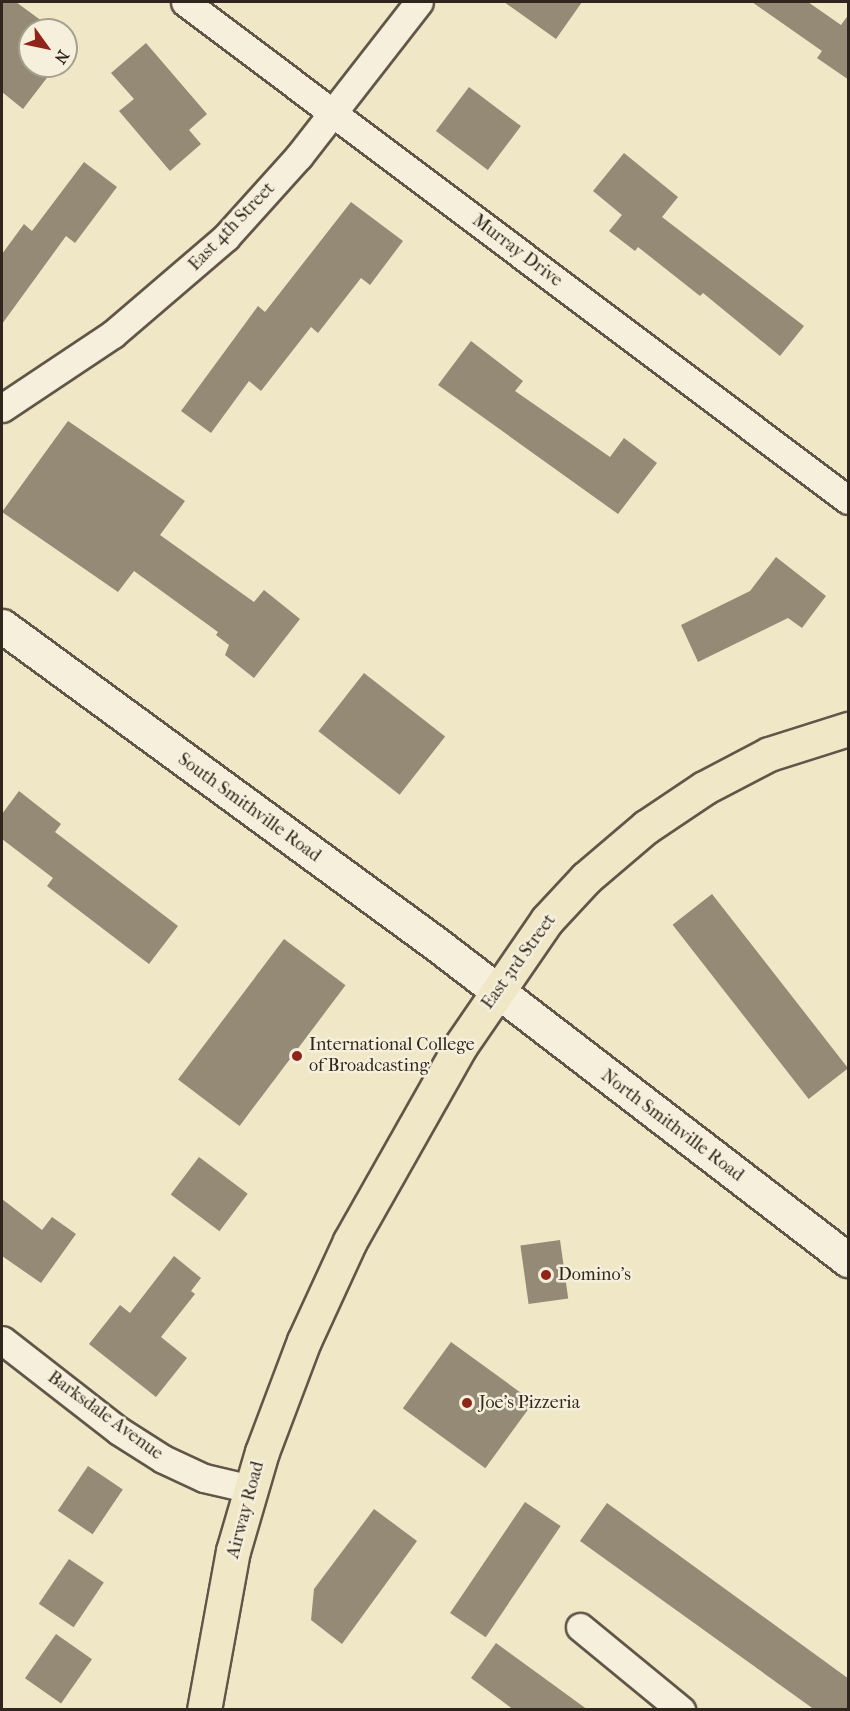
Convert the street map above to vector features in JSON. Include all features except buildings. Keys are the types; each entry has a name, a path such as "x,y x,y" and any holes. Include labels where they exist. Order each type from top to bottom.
{"main road":[{"name":"South Smithville Road","path":"2,626 496,992"},
{"name":"East 3rd Street","path":"315,1319 350,1241 402,1145 496,992 547,920 586,878 646,827 704,788 769,754 849,729"},
{"name":"North Smithville Road","path":"496,992 849,1260"},
{"name":"Airway Road","path":"204,1710 233,1551 251,1489 315,1319"}],"street":[{"name":"Murray Drive","path":"185,2 332,115 849,500"},
{"name":"East 4th Street","path":"2,408 112,334 186,274 226,237 332,115 419,2"},
{"name":"Barksdale Avenue","path":"2,1340 119,1431 163,1459 204,1478 251,1489"},
{"path":"580,1627 681,1710"}],"place":[{"name":"International College of Broadcasting","path":"297,1056"},
{"name":"Domino's","path":"546,1275"},
{"name":"Joe's Pizzeria","path":"467,1403"}]}
